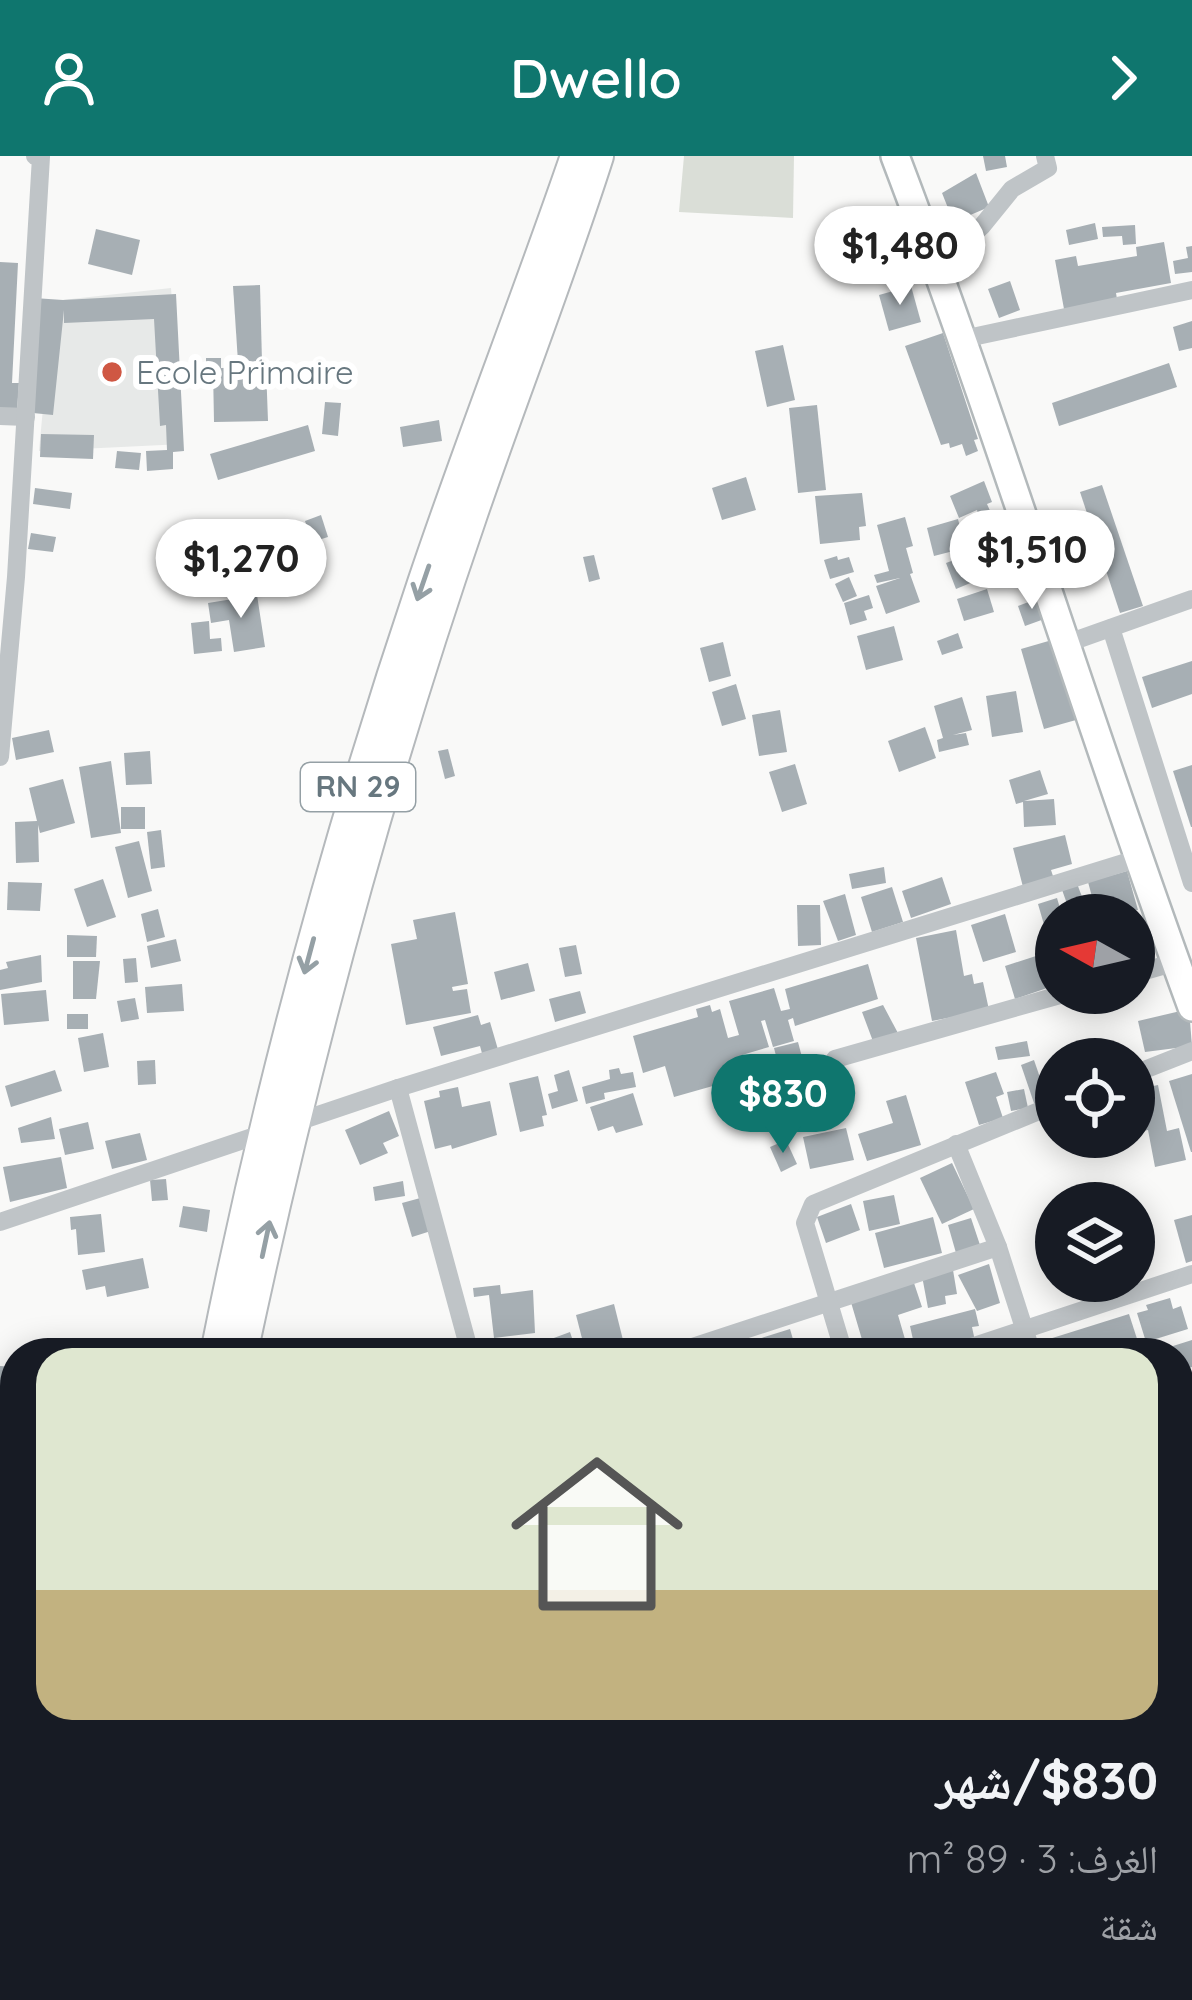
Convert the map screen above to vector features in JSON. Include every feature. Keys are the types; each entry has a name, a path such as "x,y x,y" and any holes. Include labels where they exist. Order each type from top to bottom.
{"highway":[{"name":"RN 29","path":"220,1338 314,937 364,767 423,583 576,156"},
{"name":"RN 29","path":"246,1338 355,890 431,641 598,156"}],"main road":[{"path":"895,156 963,339 1136,859 1192,1006"}],"street":[{"path":"0,757 8,576 26,417 41,157 35,156"},
{"path":"937,267 982,226 1012,189 1048,168 1046,156"},
{"path":"963,339 1192,290"},
{"path":"0,416 26,417"},
{"path":"1067,643 1192,599"},
{"path":"1111,628 1192,883"},
{"path":"0,1222 398,1088 1136,859"},
{"path":"1155,968 1175,962"},
{"path":"835,1060 1035,1002"},
{"path":"1155,1066 1192,1051"},
{"path":"398,1088 466,1338"},
{"path":"839,1338 805,1223 813,1204 1035,1113"},
{"path":"956,1144 998,1247 1027,1338"},
{"path":"721,1338 998,1247"},
{"path":"995,1338 1192,1274"}],"shaded area":[{"path":"684,156 794,156 793,218 679,212"},
{"name":"Ecole Primaire","path":"171,288 183,444 39,451 53,301"}],"building":[{"path":"983,156 1005,156 1007,167 986,171"},
{"path":"976,173 989,207 961,219 957,210 950,213 942,193"},
{"path":"1095,223 1098,239 1069,245 1066,230"},
{"path":"1135,225 1136,244 1123,245 1122,236 1103,237 1102,227"},
{"path":"96,229 140,240 132,275 88,264"},
{"path":"1164,242 1171,283 1064,309 1055,260 1076,256 1078,266 1137,256 1136,247"},
{"path":"1192,246 1192,272 1175,274 1173,261 1188,258 1186,247"},
{"path":"0,262 18,263 12,383 19,383 17,411 0,410"},
{"path":"1010,281 1020,310 999,318 988,289"},
{"path":"260,285 262,362 238,362 233,286"},
{"path":"911,286 921,322 889,331 879,295"},
{"path":"176,294 184,451 173,452 173,469 147,471 146,451 167,450 166,425 160,426 154,319 64,323 64,310 53,415 23,412 34,298"},
{"path":"1192,321 1192,348 1179,351 1173,327"},
{"path":"943,333 978,439 974,440 978,451 966,456 962,444 941,445 905,346"},
{"path":"783,345 795,400 767,407 755,351"},
{"path":"206,358 221,358 221,368 266,367 268,421 214,422 213,369 206,368"},
{"path":"1169,363 1177,387 1059,426 1052,403"},
{"path":"325,402 341,403 338,436 322,434"},
{"path":"817,405 826,490 798,493 789,408"},
{"path":"439,420 442,441 403,447 400,427"},
{"path":"308,425 315,451 218,480 210,454"},
{"path":"41,434 94,435 93,459 40,457"},
{"path":"117,451 141,453 139,470 115,468"},
{"path":"746,477 756,510 722,520 712,488"},
{"path":"984,481 991,513 979,517 977,510 959,518 950,496"},
{"path":"1102,485 1143,606 1120,613 1080,492"},
{"path":"35,488 72,493 70,509 33,504"},
{"path":"862,493 866,526 859,527 860,540 820,544 815,496"},
{"path":"1002,512 1019,567 993,576 969,523"},
{"path":"321,515 328,537 312,542 305,521"},
{"path":"905,517 913,546 906,548 910,574 920,602 886,614 876,586 900,578 877,583 874,575 889,571 877,525"},
{"path":"958,519 965,548 934,556 927,528"},
{"path":"31,533 56,537 53,552 28,549"},
{"path":"970,554 980,579 956,589 946,563"},
{"path":"594,555 600,579 589,582 583,557"},
{"path":"837,556 838,560 849,557 854,572 830,579 824,560"},
{"path":"849,577 857,596 843,602 835,584"},
{"path":"987,589 994,612 964,621 957,599"},
{"path":"257,595 265,647 234,652 229,620 211,623 208,603"},
{"path":"869,595 873,608 864,611 867,620 850,625 844,603"},
{"path":"1039,598 1047,618 1025,626 1018,606"},
{"path":"209,621 210,639 221,638 222,651 194,654 191,623"},
{"path":"894,626 903,660 866,670 857,636"},
{"path":"958,633 963,648 942,655 937,641"},
{"path":"1052,640 1076,720 1044,729 1021,649"},
{"path":"723,642 731,676 709,682 700,648"},
{"path":"1192,661 1192,694 1152,708 1142,677"},
{"path":"736,684 746,719 722,726 712,692"},
{"path":"1016,691 1023,732 992,737 986,696"},
{"path":"962,697 972,730 953,735 966,733 969,745 939,752 937,740 943,738 934,706"},
{"path":"780,710 787,752 759,756 752,715"},
{"path":"925,727 936,758 899,772 888,741"},
{"path":"49,730 54,752 16,760 12,738"},
{"path":"448,749 455,776 445,779 438,751"},
{"path":"150,751 152,784 126,785 124,753"},
{"path":"111,761 121,833 91,838 79,767"},
{"path":"795,764 807,804 782,812 769,772"},
{"path":"1192,765 1192,827 1191,827 1173,771"},
{"path":"1040,770 1048,794 1024,801 1054,799 1056,825 1024,827 1023,802 1016,804 1009,780"},
{"path":"63,779 75,823 40,833 38,825 39,862 16,863 15,822 37,821 29,788"},
{"path":"121,807 145,807 145,829 121,829"},
{"path":"161,830 165,867 151,869 147,832"},
{"path":"1065,835 1072,864 1051,870 1054,879 1023,887 1013,848"},
{"path":"139,841 152,891 128,898 115,847"},
{"path":"884,867 886,883 852,889 849,874"},
{"path":"1127,871 1133,894 1091,894 1088,882"},
{"path":"942,877 951,904 911,918 902,891"},
{"path":"103,879 116,917 87,927 74,889"},
{"path":"1076,881 1081,894 1064,894 1061,887"},
{"path":"8,882 42,883 40,911 7,910"},
{"path":"892,887 903,922 872,932 861,897"},
{"path":"845,894 856,935 838,941 823,901"},
{"path":"797,905 820,905 821,945 798,946"},
{"path":"158,909 165,937 147,942 141,914"},
{"path":"455,912 468,984 452,987 453,991 467,989 471,1013 406,1025 391,944 417,939 413,920"},
{"path":"1005,914 1016,952 983,962 971,925"},
{"path":"956,930 964,976 972,974 974,984 983,982 989,1010 932,1021 916,938"},
{"path":"67,935 97,936 96,957 67,957"},
{"path":"176,939 181,961 151,968 147,946"},
{"path":"576,945 582,974 565,977 559,948"},
{"path":"41,955 42,982 0,990 0,970 8,968 6,962"},
{"path":"1035,956 1035,992 1015,999 1005,966"},
{"path":"136,958 138,982 125,983 123,959"},
{"path":"73,961 100,961 96,999 73,999"},
{"path":"528,963 535,991 501,1000 494,972"},
{"path":"868,964 878,999 795,1026 793,1018 788,1020 794,1041 773,1047 765,1020 761,1021 769,1047 742,1055 745,1064 755,1061 757,1070 748,1076 674,1097 665,1066 643,1073 633,1036 698,1017 696,1009 710,1005 712,1012 720,1009 728,1038 739,1035 729,1001 774,988 781,1011 790,1009 785,989"},
{"path":"182,984 184,1011 147,1013 145,987"},
{"path":"46,990 49,1021 4,1025 1,994"},
{"path":"580,991 586,1013 555,1022 549,999"},
{"path":"135,998 139,1019 121,1022 117,1001"},
{"path":"883,1005 899,1035 874,1044 862,1012"},
{"path":"1189,1009 1192,1046 1155,1051 1155,1038 1142,1038 1138,1021"},
{"path":"67,1014 88,1014 88,1029 67,1029"},
{"path":"478,1015 481,1025 490,1022 499,1053 483,1057 480,1046 441,1056 433,1027"},
{"path":"103,1033 109,1067 84,1072 78,1038"},
{"path":"1027,1041 1030,1056 998,1060 995,1047"},
{"path":"798,1042 807,1076 783,1083 774,1048"},
{"path":"773,1058 776,1065 768,1069 775,1083 759,1090 751,1074"},
{"path":"155,1060 156,1084 138,1085 137,1061"},
{"path":"1034,1060 1035,1106 1021,1065"},
{"path":"619,1068 621,1074 633,1072 636,1087 604,1093 605,1099 586,1104 582,1087 610,1079 609,1070"},
{"path":"55,1070 62,1091 11,1107 5,1086"},
{"path":"569,1070 578,1101 552,1109 548,1094 558,1091 554,1075"},
{"path":"996,1072 1004,1094 996,1097 1003,1118 979,1125 965,1082"},
{"path":"1192,1074 1192,1152 1191,1152 1169,1081"},
{"path":"538,1076 547,1115 542,1116 544,1126 520,1132 509,1083"},
{"path":"1155,1086 1167,1131 1179,1128 1186,1160 1155,1167 1153,1158"},
{"path":"458,1087 462,1107 490,1101 497,1135 452,1149 451,1145 435,1149 424,1101"},
{"path":"1024,1089 1028,1108 1011,1111 1007,1092"},
{"path":"633,1093 643,1125 616,1133 613,1126 598,1131 590,1107"},
{"path":"906,1095 921,1145 867,1161 858,1134 893,1123 886,1101"},
{"path":"389,1111 399,1136 383,1143 388,1153 360,1165 345,1130"},
{"path":"51,1117 55,1139 21,1143 18,1128"},
{"path":"88,1122 94,1149 65,1155 59,1129"},
{"path":"846,1128 854,1160 810,1169 803,1137"},
{"path":"140,1133 147,1160 112,1169 105,1141"},
{"path":"786,1140 797,1164 781,1172 770,1147"},
{"path":"61,1157 67,1188 10,1202 3,1167"},
{"path":"952,1163 974,1209 942,1224 920,1178"},
{"path":"166,1179 168,1200 152,1201 150,1180"},
{"path":"403,1181 405,1196 375,1201 373,1187"},
{"path":"894,1195 900,1224 869,1231 863,1201"},
{"path":"424,1197 434,1230 412,1237 402,1203"},
{"path":"851,1204 860,1230 826,1243 817,1217"},
{"path":"183,1206 210,1210 207,1232 179,1227"},
{"path":"101,1214 105,1252 78,1255 70,1217"},
{"path":"1192,1215 1192,1261 1186,1263 1174,1220"},
{"path":"933,1217 942,1253 884,1268 875,1233"},
{"path":"971,1218 980,1245 956,1253 948,1225"},
{"path":"143,1258 149,1288 107,1297 105,1286 86,1290 82,1270"},
{"path":"989,1264 1000,1303 977,1311 958,1275"},
{"path":"953,1270 957,1294 945,1296 946,1304 928,1308 922,1276"},
{"path":"913,1280 922,1307 898,1315 905,1338 862,1338 850,1299"},
{"path":"500,1285 501,1294 533,1290 535,1333 494,1338 489,1295 474,1297 473,1288"},
{"path":"1170,1298 1173,1309 1181,1306 1188,1329 1145,1338 1137,1313 1148,1310 1146,1305"},
{"path":"614,1304 622,1338 582,1338 576,1315"},
{"path":"975,1309 979,1326 972,1327 974,1338 913,1338 910,1326"},
{"path":"1129,1314 1137,1338 1052,1338"},
{"path":"790,1329 793,1338 761,1338"}],"place":[{"name":"Ecole Primaire","path":"112,372"}]}
